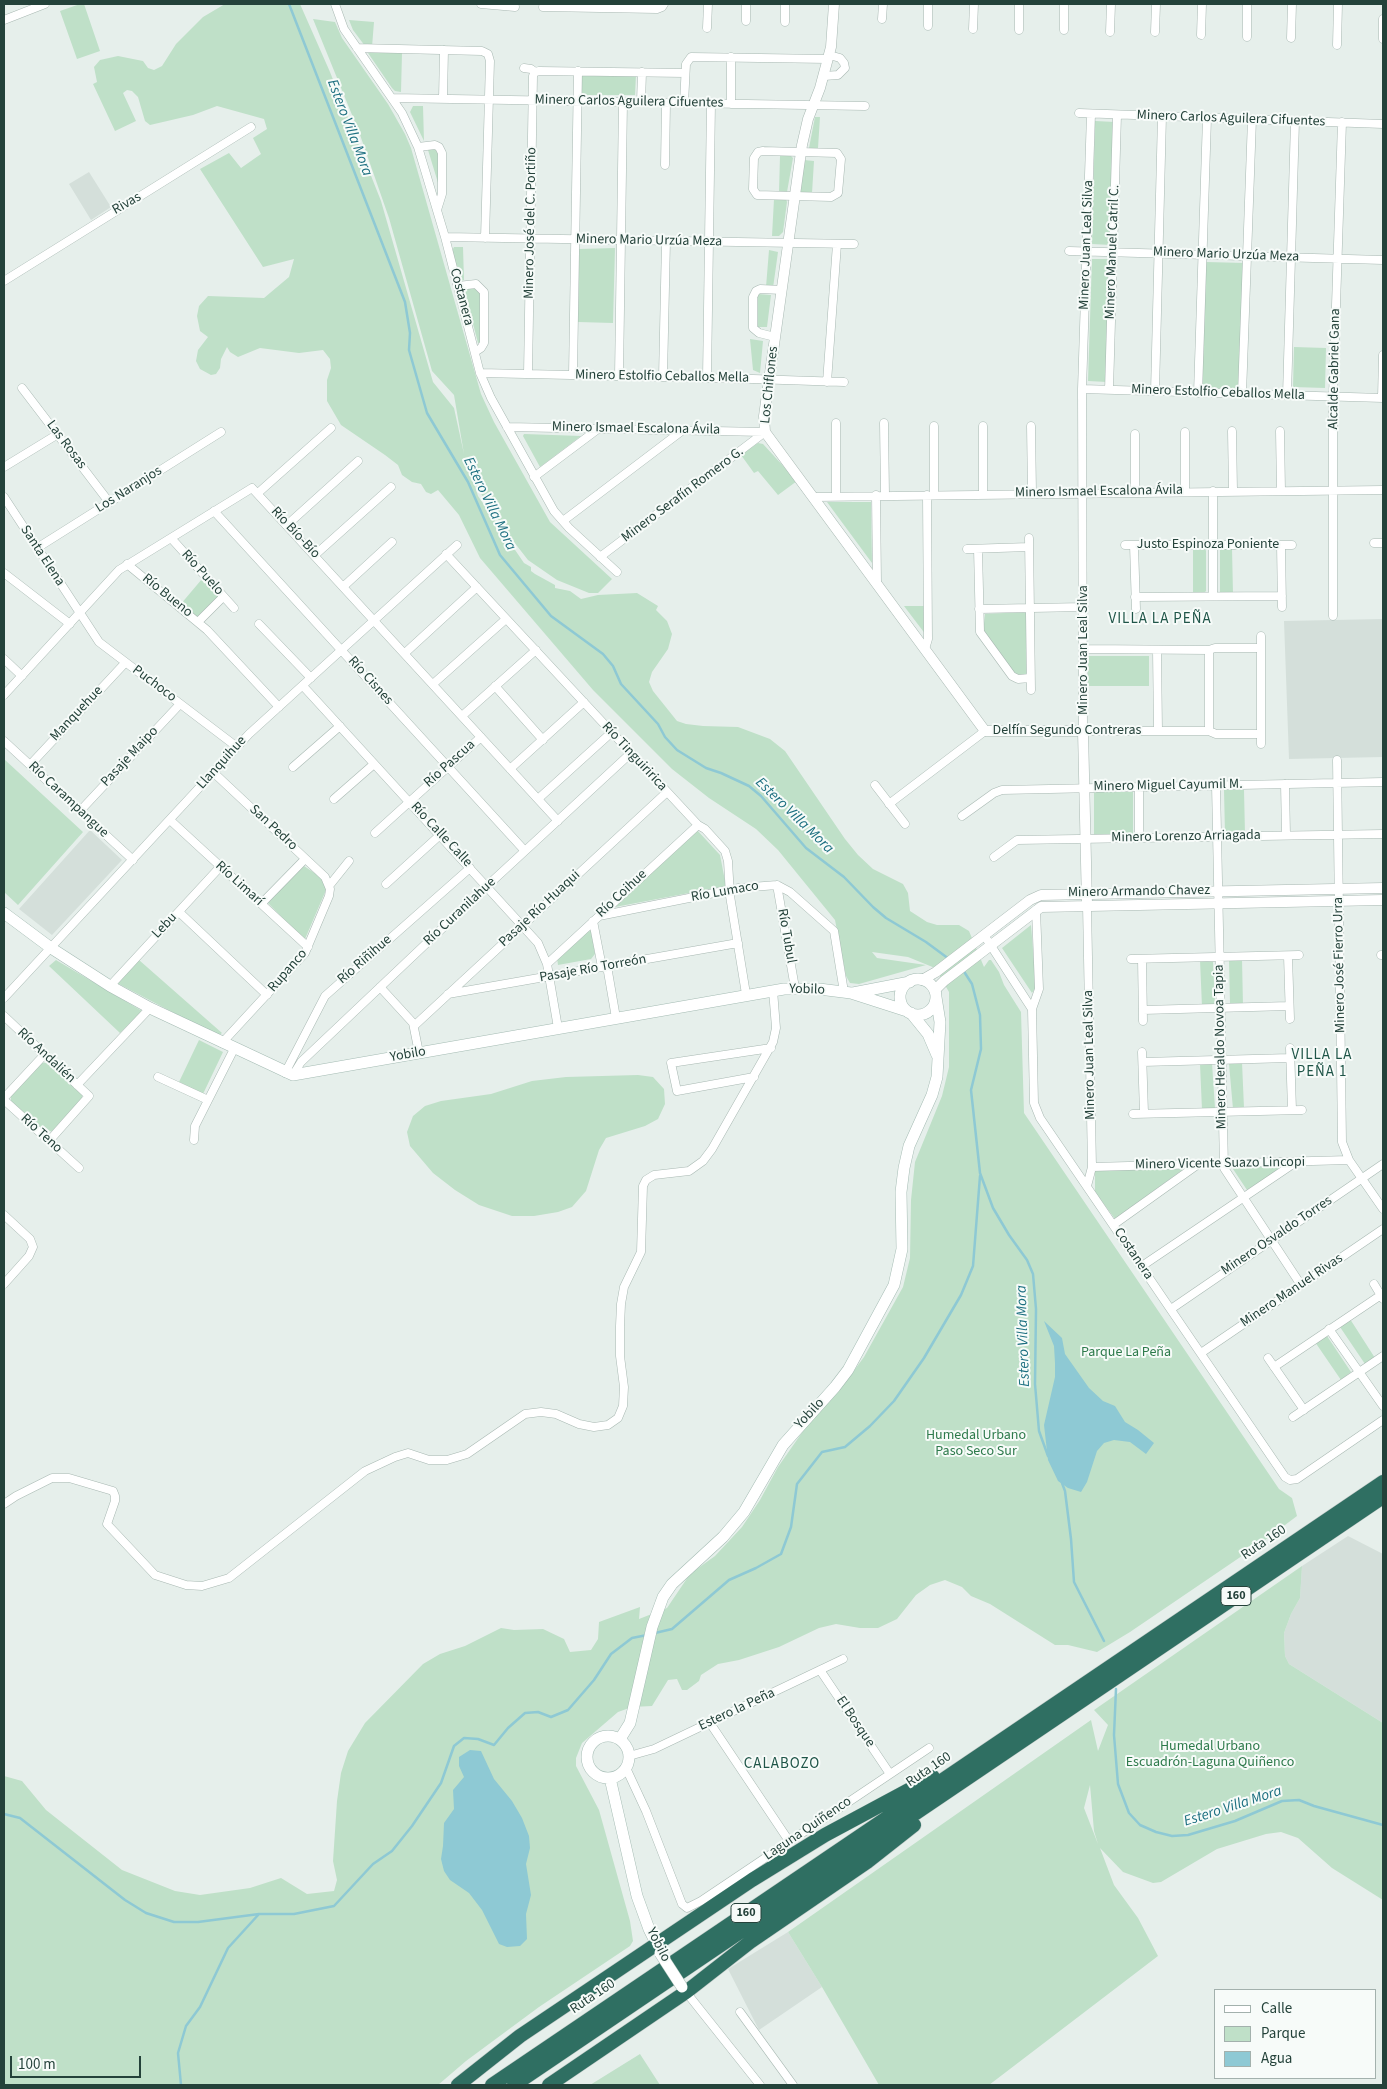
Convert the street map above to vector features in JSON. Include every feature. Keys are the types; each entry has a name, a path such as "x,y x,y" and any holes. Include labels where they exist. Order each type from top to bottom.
{"highway":[{"name":"Ruta 160","path":"492,2085 1383,1482"},
{"name":"Ruta 160","path":"514,2085 976,1774 1383,1496"},
{"path":"458,2085 513,2041 659,1949 752,1880 825,1835 1000,1742"},
{"path":"549,2085 750,1942 867,1862 976,1774"}],"main road":[{"path":"4,913 50,948 110,986 150,1008 289,1074"},
{"path":"909,1012 920,1015 928,1012 934,1006 935,993 930,983 922,980"},
{"name":"Yobilo","path":"289,1074 418,1053 746,994 795,988 848,992 922,980"},
{"name":"Yobilo","path":"910,982 903,988 902,1004 928,1034 938,1062"},
{"name":"Yobilo","path":"848,992 909,1012"},
{"name":"Yobilo","path":"620,1739 630,1723 652,1628 660,1603 668,1589 723,1537 738,1520 750,1503 783,1445 841,1380 890,1294 901,1258 904,1168 909,1146 935,1086 940,1022 935,993"},
{"path":"601,1736 611,1736 620,1739 627,1748 629,1756 626,1768 619,1775 610,1778 601,1777 590,1768 587,1759 588,1750 593,1742 601,1736"},
{"name":"Yobilo","path":"610,1778 638,1896 659,1949 684,1990"}],"street":[{"path":"4,20 45,4"},
{"name":"Costanera","path":"335,4 344,29 392,98 406,121 418,147 445,237 480,373 534,477 563,521 617,572"},
{"path":"481,4 499,4 515,7"},
{"path":"543,7 556,5 657,9 664,4"},
{"path":"708,4 708,28"},
{"path":"746,4 746,21"},
{"path":"785,4 785,22"},
{"name":"Los Chiflones","path":"834,4 832,40 824,76 806,127 802,151 764,416 765,432 814,496 985,732"},
{"path":"882,4 882,19"},
{"path":"928,4 928,26"},
{"path":"974,4 974,29"},
{"path":"1019,30 1020,4"},
{"path":"1064,4 1064,30"},
{"path":"1110,32 1111,4"},
{"path":"1155,32 1156,4"},
{"path":"1201,36 1202,4"},
{"path":"1247,4 1247,37"},
{"path":"1291,38 1292,4"},
{"path":"1337,45 1338,4"},
{"path":"1383,19 1383,38"},
{"path":"357,48 482,51 488,54 490,61 485,238"},
{"path":"444,50 444,99"},
{"path":"684,103 686,64 688,59 694,57 840,58 845,68 838,75 824,76"},
{"path":"731,57 731,104"},
{"path":"524,68 535,72 685,73"},
{"path":"573,375 578,71"},
{"name":"Minero José del C. Portiño","path":"528,374 535,72"},
{"path":"641,102 642,72"},
{"name":"Minero Carlos Aguilera Cifuentes","path":"392,98 865,106"},
{"path":"619,376 623,102"},
{"path":"665,165 666,103"},
{"path":"707,378 711,104"},
{"name":"Minero Carlos Aguilera Cifuentes","path":"1079,113 1383,124"},
{"name":"Minero Juan Leal Silva","path":"1087,1186 1092,1167 1083,732 1084,492 1082,389 1091,114"},
{"name":"Minero Manuel Catril C.","path":"1109,390 1117,114"},
{"path":"1155,391 1162,116"},
{"path":"1198,393 1207,118"},
{"path":"1242,394 1252,119"},
{"path":"1287,395 1295,121"},
{"name":"Alcalde Gabriel Gana","path":"1333,616 1333,397 1342,122"},
{"name":"Rivas","path":"5,277 251,127"},
{"path":"418,147 434,145 439,147 442,153 442,194 437,210"},
{"path":"760,151 802,151 835,152 839,154 841,160 837,195 833,197 762,197 755,194 753,189 754,158 760,151"},
{"name":"Minero Mario Urzúa Meza","path":"445,237 854,244"},
{"path":"663,377 666,241"},
{"path":"827,382 837,244"},
{"name":"Minero Mario Urzúa Meza","path":"1069,251 1383,260"},
{"path":"458,286 476,284 484,292 484,343 475,352"},
{"path":"775,337 759,333 753,328 753,296 760,289 782,290"},
{"path":"1382,398 1383,355"},
{"name":"Minero Estolfio Ceballos Mella","path":"480,373 844,382"},
{"name":"Las Rosas","path":"22,388 109,502"},
{"name":"Minero Estolfio Ceballos Mella","path":"1082,389 1382,398"},
{"path":"836,423 836,496"},
{"path":"884,423 885,495"},
{"path":"926,650 928,643 934,426"},
{"path":"983,426 983,494"},
{"path":"1031,426 1032,493"},
{"name":"Minero Ismael Escalona Ávila","path":"507,427 765,432"},
{"path":"4,695 80,614 106,582 127,564 250,489 254,489 258,493 331,428"},
{"path":"534,477 598,429"},
{"path":"563,521 683,430"},
{"path":"1232,431 1233,491"},
{"name":"Los Naranjos","path":"37,548 221,432"},
{"name":"Minero Serafín Romero G.","path":"600,557 765,432"},
{"path":"1184,491 1185,432"},
{"path":"1280,432 1281,491"},
{"path":"4,467 58,434"},
{"path":"1135,434 1136,492"},
{"path":"287,524 358,461"},
{"path":"315,555 391,487"},
{"name":"Minero Ismael Escalona Ávila","path":"814,496 1383,490"},
{"path":"1213,491 1213,596"},
{"name":"Río Bío-Bío","path":"258,493 558,821"},
{"path":"876,496 877,583"},
{"name":"Santa Elena","path":"4,498 80,614"},
{"name":"Río Cisnes","path":"214,511 525,851"},
{"name":"Río Puelo","path":"171,538 234,608"},
{"path":"1030,538 1031,690"},
{"path":"344,586 392,542"},
{"path":"1374,543 1383,543"},
{"name":"Llanquihue","path":"4,998 237,747 374,619 457,545"},
{"name":"Justo Espinoza Poniente","path":"1124,545 1292,545"},
{"path":"1134,545 1136,609"},
{"path":"1281,545 1282,607"},
{"path":"967,549 1029,548"},
{"path":"978,549 980,632 1012,676 1018,679 1030,678"},
{"name":"Río Tinguiririca","path":"446,554 727,854 731,877 730,891 746,994"},
{"name":"Río Bueno","path":"127,564 198,622 279,707"},
{"path":"4,573 70,624"},
{"path":"405,653 477,588"},
{"path":"1136,597 1282,596"},
{"path":"198,622 223,597"},
{"path":"979,609 1084,607"},
{"name":"Puchoco","path":"80,614 99,642 237,747"},
{"path":"433,684 506,618"},
{"path":"259,624 311,678"},
{"path":"1260,744 1261,636"},
{"path":"1084,649 1209,650 1215,648 1261,648"},
{"path":"462,716 536,650"},
{"path":"1157,650 1158,731"},
{"path":"1209,650 1209,731"},
{"path":"4,659 22,676"},
{"name":"Manquehue","path":"30,765 125,663"},
{"name":"Río Calle Calle","path":"303,686 538,943 547,964 558,1028"},
{"path":"495,686 543,740"},
{"path":"510,769 584,702"},
{"name":"Pasaje Maipo","path":"80,811 180,704"},
{"path":"293,767 340,726"},
{"name":"Delfín Segundo Contreras","path":"889,804 985,732 1209,731 1216,734 1261,734"},
{"path":"538,799 612,732"},
{"name":"Río Pascua","path":"375,833 481,736"},
{"name":"Río Carampangue","path":"4,741 133,860"},
{"name":"Río Curanilahue","path":"289,1074 487,886 631,753"},
{"name":"Minero José Fierro Urra","path":"1337,760 1343,1148 1349,1160 1383,1209"},
{"path":"334,800 374,764"},
{"name":"San Pedro","path":"214,773 325,878 329,886"},
{"name":"Minero Miguel Cayumil M.","path":"962,816 998,791 1085,787 1383,782"},
{"path":"1285,784 1286,836"},
{"path":"875,785 904,824"},
{"name":"Minero Heraldo Novoa Tapia","path":"1216,785 1225,1172 1301,1285"},
{"path":"1139,786 1139,838"},
{"name":"Pasaje Río Huaqui","path":"414,1026 667,792"},
{"name":"Río Limarí","path":"170,820 308,947"},
{"name":"Río Coihue","path":"547,964 698,825"},
{"name":"Minero Lorenzo Arriagada","path":"994,857 1017,840 1383,834"},
{"path":"386,884 440,835"},
{"path":"261,904 305,859"},
{"path":"329,886 349,861"},
{"name":"Lebu","path":"110,986 220,867"},
{"name":"Río Riñihue","path":"289,1074 325,996 470,868"},
{"name":"Río Lumaco","path":"596,918 768,884 777,885 790,892 834,931 848,992"},
{"name":"Río Tubul","path":"777,885 795,988"},
{"name":"Rupanco","path":"222,1043 302,957 329,896 329,886"},
{"name":"Minero Armando Chavez","path":"922,980 936,972 1037,896 1087,893 1383,888"},
{"name":"Minero Armando Chavez","path":"935,993 944,981 982,951 1036,910 1045,907 1383,900"},
{"name":"Costanera","path":"1036,910 1039,989 1032,1009 1035,1108 1040,1118 1285,1476 1290,1480 1297,1479 1383,1420"},
{"path":"178,912 267,995"},
{"path":"596,918 604,967 616,1018"},
{"path":"984,935 1032,1009"},
{"name":"Pasaje Río Torreón","path":"448,994 738,943"},
{"path":"1131,959 1300,955"},
{"path":"1288,956 1290,1019"},
{"path":"1142,959 1143,1022"},
{"path":"380,988 408,1016 414,1026 418,1053"},
{"path":"4,1504 47,1479 57,1477 69,1478 113,1491 116,1496 107,1524 155,1575 186,1585 202,1586 229,1578 365,1471 394,1457 408,1453 429,1460 447,1460 467,1454 525,1414 540,1412 556,1414 579,1424 594,1427 608,1425 618,1418 623,1406 624,1387 620,1356 621,1304 624,1287 641,1252 643,1186 646,1180 654,1175 689,1171 703,1161 712,1149 771,1048 776,1028 773,990"},
{"path":"1143,1010 1289,1006"},
{"path":"77,1085 150,1008"},
{"name":"Río Andalién","path":"4,1016 89,1096 49,1140"},
{"path":"754,1077 677,1091 671,1064 771,1048"},
{"path":"1290,1048 1292,1110"},
{"path":"194,1140 195,1126 234,1049"},
{"path":"1142,1052 1144,1113"},
{"path":"4,1099 45,1054"},
{"path":"1143,1062 1290,1058"},
{"path":"158,1077 208,1100"},
{"name":"Río Teno","path":"4,1099 79,1168"},
{"path":"1133,1114 1302,1110"},
{"name":"Minero Vicente Suazo Lincopi","path":"1092,1167 1349,1160"},
{"path":"1142,1266 1296,1162"},
{"path":"1113,1224 1198,1164"},
{"name":"Minero Osvaldo Torres","path":"1171,1309 1383,1164"},
{"path":"4,1215 30,1238 33,1247 29,1256 4,1284"},
{"name":"Minero Manuel Rivas","path":"1201,1353 1383,1229"},
{"path":"1274,1367 1382,1297 1374,1284"},
{"path":"1330,1329 1383,1406"},
{"path":"1293,1417 1383,1356"},
{"path":"1268,1358 1304,1410"},
{"name":"Estero la Peña","path":"629,1756 654,1749 843,1659"},
{"name":"El Bosque","path":"820,1670 890,1774"},
{"path":"710,1723 789,1841"},
{"name":"Laguna Quiñenco","path":"626,1768 646,1811 682,1904 687,1908 696,1905 929,1748"},
{"name":"Yobilo","path":"684,1990 760,2085"},
{"path":"740,2012 793,2085"}],"shaded area":[{"path":"89,172 111,207 91,220 69,184"},
{"path":"1383,619 1383,757 1289,759 1284,621"},
{"path":"90,830 122,860 52,935 19,909"},
{"path":"1348,1536 1383,1554 1383,1723 1289,1664 1285,1656 1284,1633 1291,1614 1300,1598 1302,1566"},
{"path":"788,1932 822,1987 759,2030 728,1969"}],"green space":[{"path":"84,4 100,51 77,59 60,11"},
{"name":"Humedal Urbano Paso Seco Sur","path":"225,4 300,4 330,72 381,201 433,382 454,408 464,454 454,395 432,371 389,218 359,132 313,19 335,22 342,38 388,104 405,134 411,148 481,394 494,422 550,522 612,579 598,593 589,593 557,580 528,560 507,533 474,483 478,496 524,563 531,567 531,571 535,574 555,585 555,588 570,591 581,599 598,595 637,593 658,606 656,610 667,621 672,634 668,649 652,672 649,682 653,691 677,721 703,726 738,727 770,739 785,751 858,855 873,869 903,884 908,893 910,911 927,922 937,925 959,925 969,931 984,967 991,960 1021,1012 1024,1113 1279,1489 1292,1498 1297,1516 1261,1543 1130,1632 1097,1652 1068,1645 1055,1645 990,1604 971,1596 962,1587 945,1580 930,1585 916,1595 897,1619 878,1628 860,1628 836,1624 819,1628 779,1647 739,1660 718,1664 701,1675 699,1681 687,1690 682,1690 677,1679 668,1680 652,1706 632,1707 618,1712 582,1743 576,1758 576,1766 599,1810 630,1921 633,1941 630,1946 539,2007 466,2061 438,2085 4,2085 4,1776 22,1781 46,1810 122,1870 175,1891 200,1895 250,1888 281,1878 307,1894 334,1891 337,1880 333,1861 337,1801 341,1773 348,1751 365,1723 423,1664 440,1654 465,1646 501,1628 514,1630 543,1629 564,1639 570,1652 591,1650 598,1639 599,1622 640,1607 639,1619 667,1608 690,1574 715,1556 742,1527 760,1500 778,1467 815,1414 839,1391 864,1357 903,1287 910,1258 911,1200 915,1162 942,1096 949,1067 949,992 935,968 908,957 872,952 877,958 926,965 859,984 850,983 846,976 835,920 778,850 756,829 709,798 672,769 593,690 480,558 459,515 438,490 431,494 426,492 421,484 412,482 402,475 398,465 341,425 327,401 327,380 331,368 330,359 323,350 299,353 260,348 238,357 230,352 227,347 216,374 211,375 200,369 196,361 198,350 208,337 200,331 197,316 199,306 208,296 264,298 289,277 294,259 263,267 200,169 229,153 241,168 261,154 253,138 267,129 264,119 217,106 193,115 150,125 145,121 138,97 132,91 127,90 123,93 136,121 115,131 93,84 97,82 94,67 100,60 118,56 143,61 148,68 154,70 162,66 176,44 203,17"},
{"path":"349,20 374,22 372,47 365,46 353,30"},
{"path":"368,53 402,53 401,92 395,91 392,88"},
{"path":"580,75 636,75 635,95 580,95"},
{"path":"413,106 423,106 424,141 410,112"},
{"path":"815,117 820,117 818,148 809,148"},
{"path":"1095,121 1115,122 1111,245 1092,244"},
{"path":"434,148 439,151 439,186 428,150"},
{"path":"780,156 791,156 793,158 787,192 779,192"},
{"path":"804,160 814,161 812,193 799,193"},
{"path":"774,199 786,199 787,202 783,232 779,236 772,236"},
{"path":"454,247 463,247 464,280 461,281 452,251"},
{"path":"615,248 613,323 578,322 579,249"},
{"path":"769,250 778,252 773,288 766,287"},
{"path":"1092,259 1110,259 1107,382 1088,381"},
{"path":"1206,262 1245,263 1240,389 1202,388"},
{"path":"476,287 482,296 482,343 478,343 464,289"},
{"path":"758,294 771,295 767,327 758,327"},
{"path":"750,339 763,341 760,373 753,370"},
{"path":"1294,347 1326,348 1325,388 1293,387"},
{"path":"524,434 581,436 540,467 523,436"},
{"path":"758,443 763,444 797,481 778,495 758,471 754,473 741,455"},
{"path":"827,502 871,502 872,563"},
{"path":"1193,548 1205,548 1206,551 1206,591 1204,593 1193,594"},
{"path":"1220,548 1232,548 1233,594 1220,593"},
{"path":"202,579 219,595 218,600 197,618 180,605"},
{"path":"904,606 926,606 926,635"},
{"path":"1027,613 1028,672 1024,676 1016,675 983,632 985,614"},
{"path":"1088,656 1149,656 1149,686 1088,686"},
{"path":"4,759 83,832 18,905 4,892"},
{"path":"1224,790 1244,790 1245,834 1225,834"},
{"path":"1133,791 1133,835 1094,836 1094,792"},
{"path":"697,830 720,855 726,886 615,907"},
{"path":"304,866 322,878 326,885 326,890 305,939 268,903"},
{"path":"1031,925 1036,987 1032,993 1002,948"},
{"path":"591,931 595,954 591,959 558,965 557,958 584,932"},
{"path":"1242,959 1243,1006 1230,1004 1229,961"},
{"path":"56,960 142,1011 120,1033 49,966"},
{"path":"139,960 222,1033 218,1036 117,983"},
{"path":"1200,960 1213,962 1215,1005 1202,1007"},
{"path":"199,1040 223,1052 203,1094 179,1082"},
{"path":"49,1062 82,1093 82,1099 52,1131 45,1132 11,1102 11,1096 42,1063"},
{"path":"1242,1062 1244,1108 1233,1109 1229,1064"},
{"path":"1212,1063 1215,1108 1202,1110 1200,1064"},
{"path":"638,1075 653,1077 664,1089 665,1104 658,1119 645,1126 606,1138 599,1150 586,1191 572,1207 558,1212 534,1216 512,1216 479,1205 433,1173 410,1146 407,1132 413,1116 425,1106 441,1101 491,1094 532,1081 566,1077"},
{"path":"1280,1163 1282,1168 1247,1190 1233,1169 1233,1165"},
{"path":"1185,1168 1115,1219 1095,1192 1095,1170"},
{"path":"1350,1319 1375,1358 1365,1364 1340,1327"},
{"path":"1327,1336 1351,1372 1341,1380 1315,1342"},
{"name":"Humedal Urbano Escuadrón-Laguna Quiñenco","path":"1302,1566 1300,1598 1291,1614 1284,1633 1285,1656 1289,1664 1383,1723 1383,1900 1332,1868 1298,1838 1281,1832 1266,1834 1217,1849 1161,1882 1153,1883 1123,1872 1100,1848 1114,1885 1138,1918 1158,1956 989,2085 879,2085 788,1932 1091,1720 1098,1751 1108,1725 1094,1710","holes":["1090,1785 1094,1831 1098,1844 1084,1808"]},
{"path":"640,2054 660,2085 590,2085"}],"water":[{"path":"1044,1321 1062,1338 1065,1354 1089,1388 1103,1401 1115,1406 1125,1422 1154,1443 1146,1454 1130,1442 1114,1440 1104,1443 1097,1451 1087,1482 1081,1492 1068,1488 1058,1481 1048,1460 1044,1425 1055,1377 1055,1363 1054,1346"},
{"path":"470,1750 481,1751 494,1779 512,1801 522,1818 529,1836 530,1848 526,1864 531,1895 526,1914 527,1939 520,1946 507,1947 499,1944 482,1910 469,1893 450,1880 444,1871 441,1859 444,1823 454,1809 453,1790 464,1777 459,1766 459,1757"}],"waterway":[{"name":"Estero Villa Mora","path":"289,4 405,302 410,333 409,350 427,413 468,482 500,555 551,616 603,654 613,666 621,684 658,724 665,737 677,750 706,768 749,786 761,796 806,848 844,877 873,907 886,918 926,942 949,959"},
{"name":"Estero Villa Mora","path":"963,970 972,984 980,1015 981,1049 971,1090 980,1173 993,1208 1027,1260 1033,1274 1036,1309 1035,1384 1039,1431 1048,1456"},
{"path":"655,1633 672,1629 729,1580 781,1554 791,1527 797,1484 822,1452 845,1447 870,1426 894,1401 924,1358 961,1295 973,1266 980,1176"},
{"name":"Estero Villa Mora","path":"1062,1483 1065,1491 1071,1539 1074,1582 1104,1641"},
{"path":"4,1814 20,1818 125,1900 146,1913 174,1922 198,1922 259,1914 294,1914 334,1906 373,1864 392,1851 412,1826 441,1783 454,1746 464,1738 478,1739 494,1745 508,1728 525,1713 538,1712 551,1717 568,1710 594,1680 611,1654 632,1638 647,1635"},
{"name":"Estero Villa Mora","path":"1116,1689 1114,1735 1118,1784 1129,1813 1140,1825 1172,1836 1188,1835 1235,1821 1282,1801 1299,1800 1383,1825"},
{"path":"181,2085 178,2053 186,2026 200,2007 228,1948 259,1914"}],"district":[{"name":"VILLA LA PEÑA","path":"1160,620"},
{"name":"VILLA LA PEÑA 1","path":"1322,1064"},
{"name":"CALABOZO","path":"782,1765"}],"park label":[{"name":"Parque La Peña","path":"1126,1353"}]}
